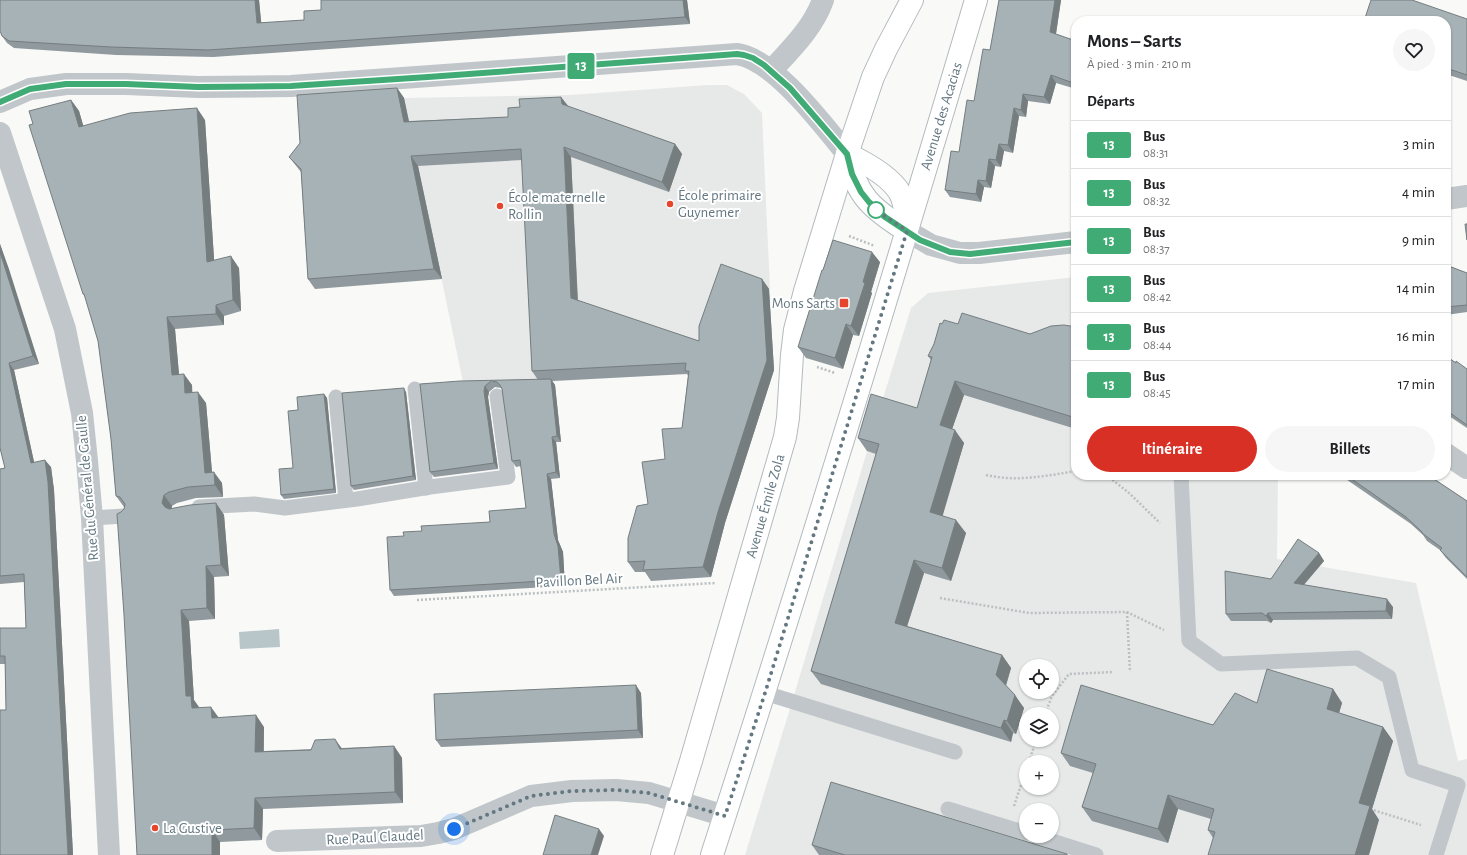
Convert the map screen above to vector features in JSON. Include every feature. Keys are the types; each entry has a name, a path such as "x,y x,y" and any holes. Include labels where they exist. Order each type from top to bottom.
{"main road":[{"path":"907,231 876,210 861,192 852,174 847,154 878,65 912,0"},
{"name":"Avenue des Acacias","path":"907,231 976,0"},
{"path":"712,855 765,693 907,231 903,200 894,186 868,164 847,154"},
{"name":"Avenue Émile Zola","path":"662,855 679,802 785,437 788,418 795,330 805,291 847,154"}],"street":[{"path":"772,71 813,23 824,0"},
{"path":"0,102 30,89 66,84 126,84 198,87 291,86 478,74 737,54 753,58 772,71 790,88 847,154"},
{"name":"Rue du Général de Gaulle","path":"0,133 56,300 70,349 82,413 92,518 109,855"},
{"path":"1451,198 1467,196"},
{"path":"907,231 930,245 960,253 978,253 1071,243"},
{"path":"1451,457 1467,468"},
{"name":"Rue Paul Claudel","path":"277,841 421,836 438,833 471,822 531,796 553,793 616,790 649,793 725,816"}],"lane":[{"path":"416,389 426,488"},
{"path":"185,510 197,507 254,504 285,508 508,477 497,396"},
{"path":"336,397 346,500"},
{"path":"1181,480 1189,642 1221,664 1356,658 1389,678 1412,770 1458,785 1436,855"},
{"path":"92,518 124,516"},
{"path":"765,693 956,752"},
{"path":"948,809 1019,831"},
{"path":"1058,843 1096,855"}],"path":[{"path":"825,224 839,228 850,237 879,247 897,263"},
{"path":"813,366 840,374"},
{"path":"986,475 1011,479 1071,473"},
{"path":"1112,480 1128,492 1158,522 1184,541"},
{"name":"Pavillon Bel Air","path":"417,600 743,581"},
{"path":"940,598 1029,613 1127,612 1189,642"},
{"path":"1127,612 1130,672"},
{"path":"1048,707 1052,696 1069,674 1114,672"},
{"path":"1006,827 1019,790"},
{"path":"1369,809 1443,832"}],"shaded area":[{"path":"708,85 727,85 744,94 762,113 770,290 729,274 693,373 464,387 404,98 570,95"},
{"path":"1071,278 1071,480 1278,480 1277,559 1416,583 1458,761 1467,759 1467,855 745,855 911,308 928,293"},
{"path":"279,629 280,647 240,649 239,632"}],"building":[{"path":"0,0 255,0 257,23 304,20 304,11 321,10 321,0 683,0 685,17 208,50 111,47 9,41 2,36 0,31"},
{"path":"999,0 1055,0 1050,32 1071,39 1071,82 1051,75 1044,97 1023,94 1021,110 1014,108 1008,145 999,144 996,160 989,159 986,181 978,180 976,194 945,190 951,151 959,152 967,100 974,101 983,49 990,50"},
{"path":"1371,0 1412,0 1467,19 1467,75 1451,70 1451,16 1366,16"},
{"path":"397,88 404,122 508,117 508,108 520,107 519,99 561,97 562,104 675,144 662,182 564,147 571,298 699,341 699,326 721,264 762,279 767,360 718,512 703,567 643,570 645,561 628,562 628,538 637,506 648,504 642,462 665,459 662,429 682,428 689,371 685,371 686,363 532,371 521,149 411,156 434,269 308,279 301,169 289,157 300,143 297,95"},
{"path":"71,100 79,127 130,113 197,108 207,262 231,256 233,300 216,305 216,314 167,317 172,375 184,374 185,393 198,392 205,473 214,472 215,485 188,487 169,492 164,495 162,503 169,509 190,505 216,503 221,565 206,566 207,608 181,610 186,696 191,696 192,708 211,707 212,718 256,715 255,752 311,750 315,740 335,739 340,749 394,746 395,792 255,798 254,828 212,830 212,855 137,855 117,514 124,509 125,504 120,497 116,496 111,439 98,341 29,125 33,124 29,111"},
{"path":"1465,224 1467,224 1467,240"},
{"name":"Mons Sarts","path":"833,240 872,252 863,282 865,283 851,326 846,324 835,358 798,347"},
{"path":"0,252 33,356 9,363 31,463 45,460 48,482 68,855 0,855 0,710 6,710 5,656 0,656 0,628 26,628 24,574 0,576 0,469 5,468 0,448"},
{"path":"1451,267 1467,273 1467,305 1451,307"},
{"path":"962,313 1030,334 1051,326 1071,326 1071,416 955,381 940,425 955,430 930,512 956,520 942,568 914,560 895,623 1002,655 996,675 1015,695 1007,721 1004,720 1001,728 811,671 879,444 858,438 871,394 917,408 932,357 928,356 934,344 940,323 942,324 944,320 958,324"},
{"path":"1451,360 1456,363 1456,361 1467,369 1467,425 1451,414"},
{"path":"551,379 557,436 552,437 556,472 547,474 554,534 558,546 561,580 390,590 387,537 404,536 403,532 422,531 421,526 490,522 489,511 526,508 520,460 512,461 502,389 500,385 497,382 491,381 485,386 484,391 494,463 430,472 420,384 460,381"},
{"path":"404,388 413,476 351,486 342,393"},
{"path":"324,394 334,489 281,495 279,469 293,468 288,411 298,410 297,397"},
{"path":"1353,480 1436,480 1467,501 1467,577 1440,550 1442,548 1422,533 1406,517"},
{"path":"1298,539 1319,553 1294,583 1387,599 1386,611 1268,613 1266,616 1262,613 1226,614 1225,571 1271,579"},
{"path":"1267,669 1333,689 1327,709 1383,727 1359,803 1370,806 1355,855 1208,855 1215,832 1208,830 1214,809 1168,795 1158,829 1082,807 1096,764 1061,753 1081,685 1213,725 1235,693 1257,703"},
{"path":"636,685 638,730 436,740 434,694"},
{"path":"831,782 1019,839 1019,843 1031,843 1067,855 845,855 812,845"},
{"path":"555,815 599,829 591,855 543,855"}],"bus line":[{"name":"13","path":"0,102 30,89 66,84 85,83 198,87 291,86 737,54 753,58 764,65 790,88 847,154 856,184 869,202 885,217 920,240 950,252 970,254 1071,243"}],"place":[{"name":"École primaire Guynemer","path":"670,204"},
{"name":"École maternelle Rollin","path":"500,206"},
{"name":"Mons Sarts","path":"844,303"},
{"name":"La Gustive","path":"155,828"}],"route":[{"path":"454,829 531,796 572,791 616,790 649,793 725,816 765,693 907,231 876,210"}]}
